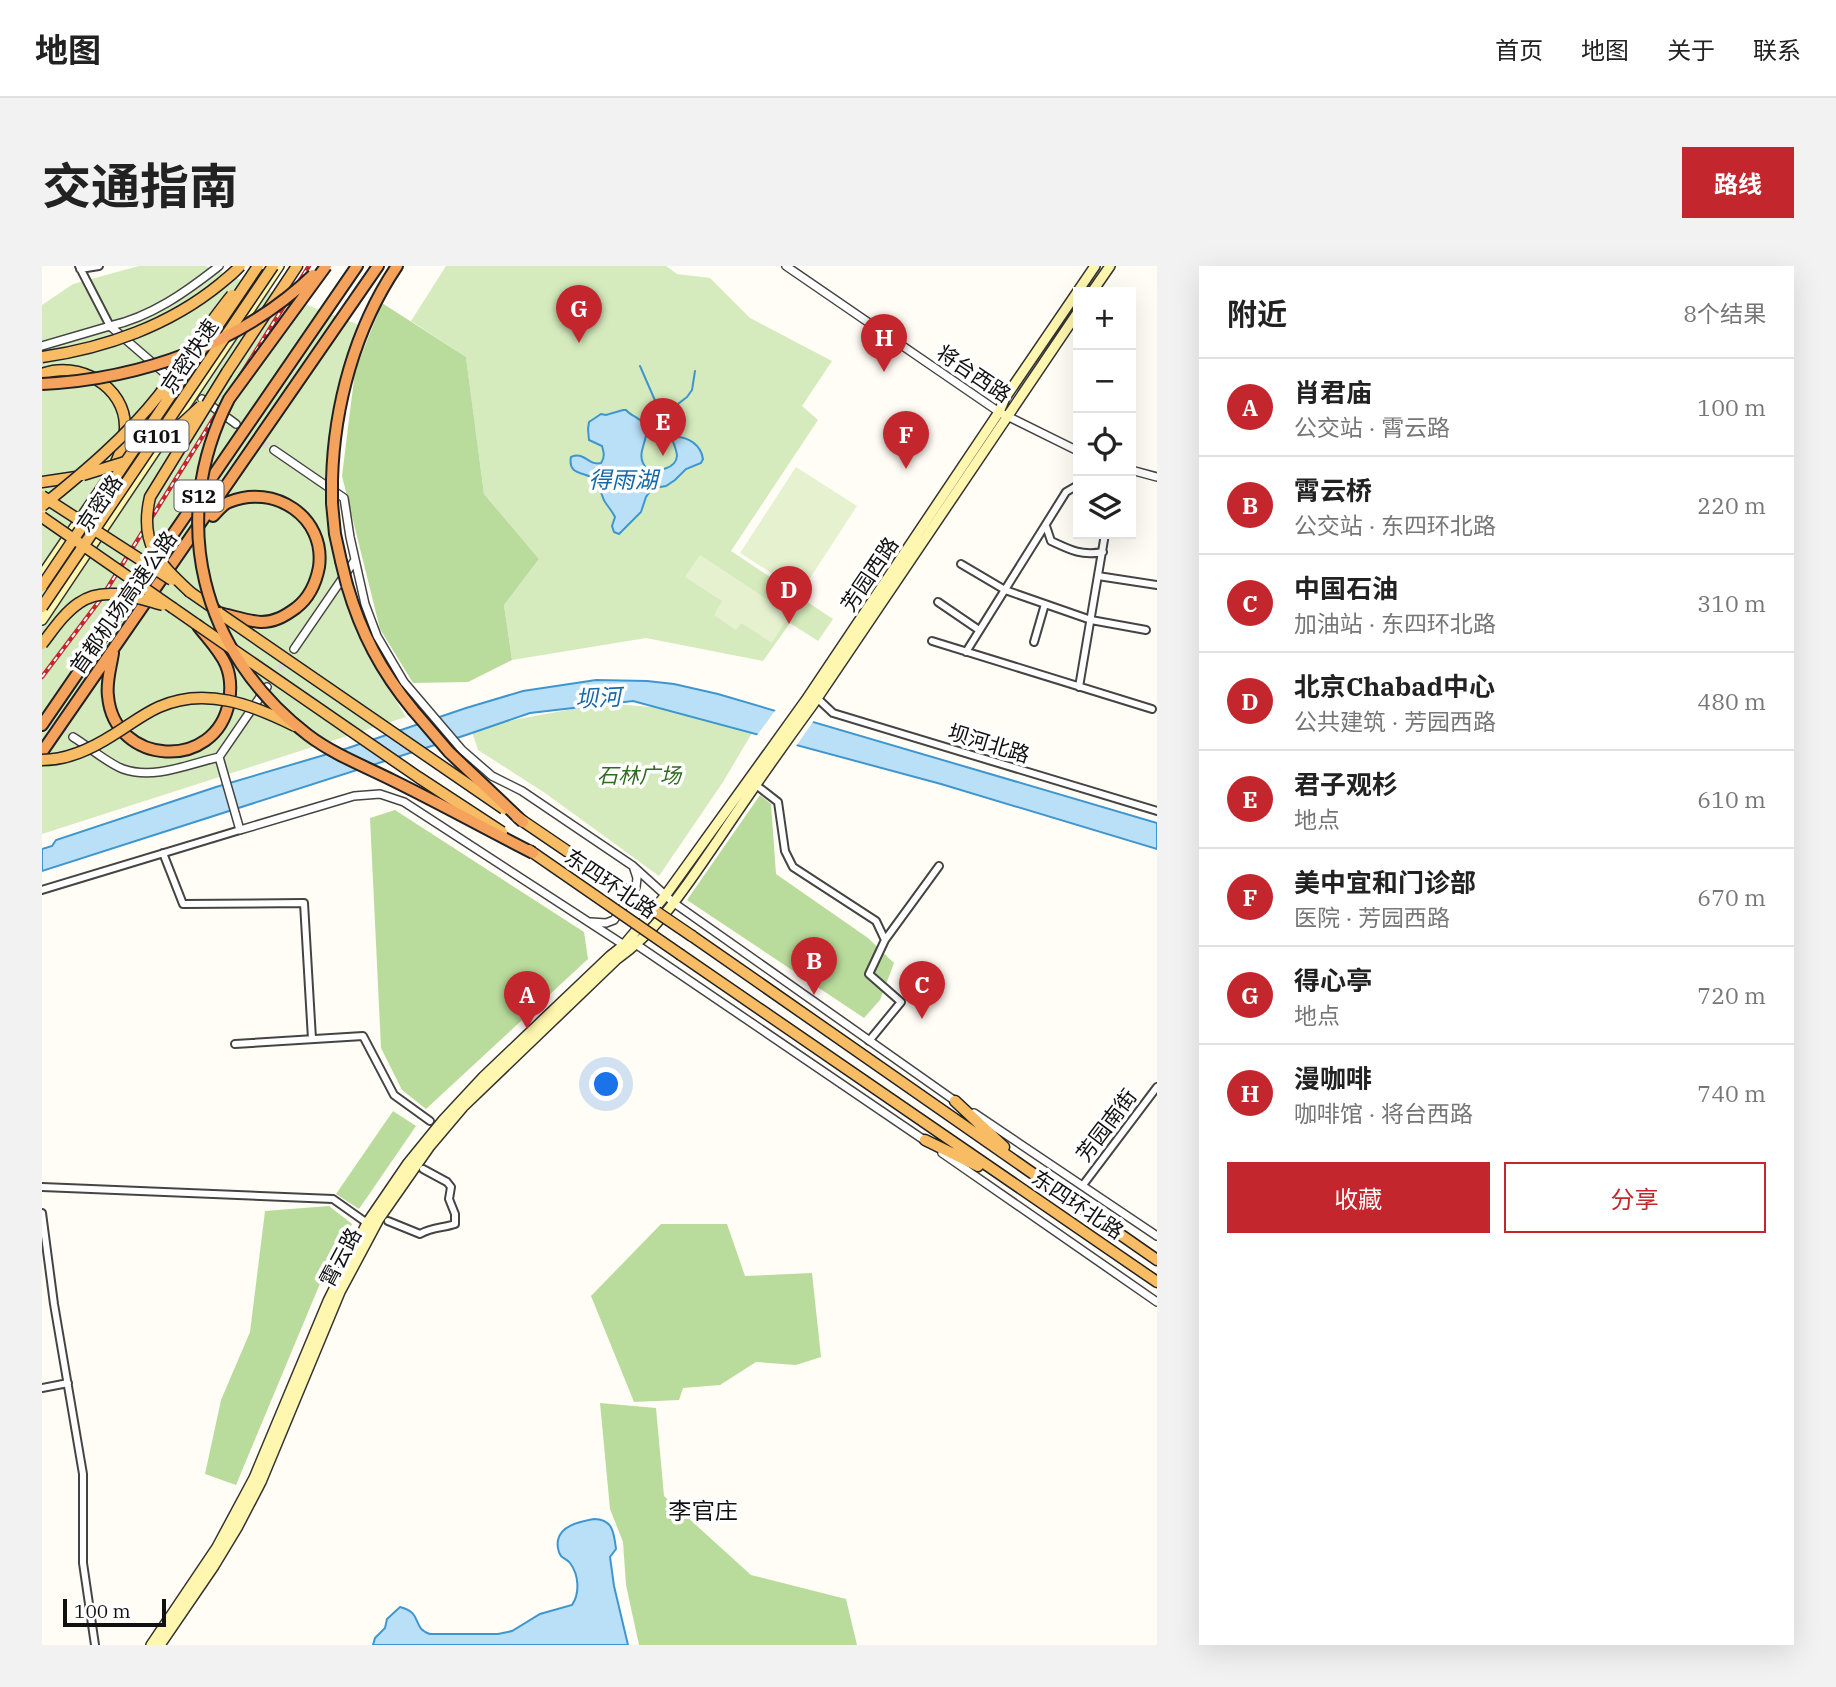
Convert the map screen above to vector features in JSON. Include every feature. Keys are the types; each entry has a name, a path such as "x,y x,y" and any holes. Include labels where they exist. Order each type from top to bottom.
{"highway":[{"path":"42,357 104,344 160,321 190,306 240,266"},
{"name":"京密快速","path":"42,607 273,266"},
{"path":"42,482 76,477 108,468 145,452 164,439 208,399 297,266"},
{"path":"42,384 82,381 144,369 208,345 284,302 324,266"},
{"path":"324,266 229,399 220,417 206,463 199,510 202,567 211,603 233,653 259,690 302,730 352,761 533,853"},
{"name":"首都机场高速公路","path":"42,725 357,266"},
{"name":"首都机场高速公路","path":"42,752 378,266"},
{"path":"397,266 374,305 347,377 333,452 332,480 335,534 341,561 352,603 371,649 395,688 419,708 450,752 523,822"},
{"path":"42,506 91,466 141,415 158,396 236,289 255,269"},
{"name":"京密快速","path":"42,586 255,269"},
{"path":"42,374 60,369 75,370 98,379 118,401 126,425 115,465"},
{"path":"190,592 160,562 149,544 146,513 150,497 227,372"},
{"path":"42,496 190,592"},
{"path":"198,529 227,502 263,497 280,501 299,512 309,522 317,537 320,559 318,573 308,597 299,606 277,620 262,622 219,613"},
{"name":"东四环北路","path":"42,517 1157,1282"},
{"name":"东四环北路","path":"190,592 1157,1259"},
{"path":"42,644 77,604 101,594 129,595 173,608"},
{"path":"114,650 107,695 111,713 118,725 136,743 147,748 160,752 190,749 216,732 224,720 231,693 225,664 196,624"},
{"path":"42,760 61,758 87,750 161,706 193,698 234,701 302,730"},
{"path":"955,1101 1030,1172"},
{"path":"925,1140 1006,1179"}],"main road":[{"name":"京密路","path":"42,620 279,266"},
{"name":"芳园西路","path":"1003,414 1005,398 1095,266"},
{"path":"1095,287 1110,266"},
{"name":"京密路","path":"42,575 115,465 255,269"},
{"name":"芳园西路","path":"665,896 812,700 1003,414 1073,319"},
{"name":"芳园西路","path":"674,903 756,785 774,751"},
{"name":"霄云路","path":"151,1645 217,1547 254,1478 328,1301 367,1223 408,1163 483,1077 624,945 665,896"},
{"name":"霄云路","path":"160,1645 237,1528 261,1482 340,1292 379,1219 406,1179 463,1107 617,959 637,945 674,903"}],"street":[{"path":"99,266 79,267 110,326 169,377"},
{"path":"42,346 125,323 150,313 219,266"},
{"name":"将台西路","path":"786,266 1003,414 1073,449"},
{"path":"202,399 236,424"},
{"name":"东四环北路","path":"274,450 344,498 365,604 377,636 419,708 462,750 492,776 522,791 632,866 674,903 869,1041 1157,1236"},
{"path":"1136,472 1157,478"},
{"path":"966,652 1066,492 1073,488"},
{"path":"1046,526 1051,541 1072,551 1091,554 1103,552"},
{"path":"1079,687 1104,539"},
{"path":"293,649 355,560"},
{"path":"961,564 1005,590 1091,620 1146,630"},
{"path":"1098,576 1157,586"},
{"path":"939,603 979,630"},
{"path":"1034,642 1045,604"},
{"path":"932,641 1152,709"},
{"path":"73,737 121,768 140,773 168,770 219,757 267,687"},
{"name":"坝河北路","path":"812,700 833,713 1157,811"},
{"path":"42,890 240,830 219,757"},
{"path":"756,785 778,802 785,851 793,867 876,921 884,940"},
{"name":"东四环北路","path":"240,830 354,796 380,794 404,802 624,945 637,945 925,1140 1157,1302"},
{"path":"163,853 183,904 304,903 313,1039"},
{"path":"586,921 606,923 614,920 636,887 637,878 632,866"},
{"path":"869,1041 901,1002 869,974 884,940 939,866"},
{"path":"236,1044 363,1036 394,1095 430,1121"},
{"name":"芳园南街","path":"1083,1185 1157,1087"},
{"path":"388,1221 420,1234 428,1229 455,1224 455,1214 449,1199 451,1186 424,1168"},
{"path":"42,1187 333,1199 367,1223"},
{"path":"42,1213 54,1304 83,1474 83,1563 95,1645"},
{"path":"42,1388 68,1384"}],"green space":[{"path":"139,266 205,266 357,324 325,474 342,592 364,648 406,717 42,834 42,305 73,284"},
{"path":"446,266 666,266 677,274 710,278 750,318 832,361 802,406 818,420 731,551 833,619 818,641 790,623 763,661 646,638 512,660 504,605 539,559 484,494 466,357 411,321"},
{"path":"382,303 466,357 484,494 539,559 504,605 512,660 468,682 413,683 380,629 342,476 355,371"},
{"path":"796,467 857,506 801,592 740,553"},
{"path":"700,555 790,614 772,643 741,623 736,630 714,615 722,601 685,577"},
{"name":"石林广场","path":"605,703 672,709 755,728 723,782 659,876 545,793 478,750 472,732 513,720"},
{"path":"760,795 771,804 776,874 868,938 894,963 880,1000 864,1018 687,900"},
{"path":"395,810 584,932 588,959 426,1109 402,1090 381,1048 370,818"},
{"path":"393,1111 416,1126 359,1209 336,1194"},
{"path":"329,1206 352,1224 324,1274 236,1485 205,1474 221,1400 250,1332 265,1211"},
{"path":"661,1224 727,1224 745,1276 812,1273 821,1357 796,1365 756,1362 720,1385 683,1388 679,1400 634,1402 591,1296"},
{"path":"600,1403 656,1408 664,1496 751,1575 846,1599 857,1645 639,1645 626,1585 623,1542 610,1509"}],"water":[{"name":"得雨湖","path":"623,410 644,424 646,435 641,457 647,469 661,470 673,464 677,456 672,439 674,437 693,442 703,459 666,486 651,490 641,512 619,534 614,532 612,526 615,517 604,500 598,483 575,471 571,457 580,456 601,463 604,455 602,446 589,440 589,422 601,414"},
{"name":"坝河","path":"596,680 674,684 718,694 1157,823 1157,849 941,784 633,701 530,713 42,871 42,849 52,846 56,840 523,691"},
{"path":"594,1519 605,1521 613,1532 616,1549 610,1557 628,1645 373,1645 375,1638 385,1628 387,1619 400,1607 412,1613 421,1628 430,1634 498,1634 512,1631 540,1614 572,1605 577,1590 577,1578 570,1563 560,1554 558,1540 567,1528"}],"pier":[{"path":"777,708 815,719 794,749 755,738"}],"waterway":[{"path":"640,366 657,405 669,415"},
{"path":"664,422 668,420 674,407 692,390 695,371"}],"tunnel":[{"path":"236,424 274,450"},
{"path":"267,687 294,649"},
{"path":"43,717 73,737"}],"railway":[{"path":"42,677 100,600 309,266"}],"place":[{"name":"得心亭","path":"579,343"},
{"name":"漫咖啡","path":"884,372"},
{"name":"君子观杉","path":"663,456"},
{"name":"美中宜和门诊部","path":"906,469"},
{"name":"北京Chabad中心","path":"789,624"},
{"name":"霄云桥","path":"814,995"},
{"name":"中国石油","path":"922,1019"},
{"name":"肖君庙","path":"527,1029"}],"district":[{"name":"李官庄","path":"703,1510"}]}
